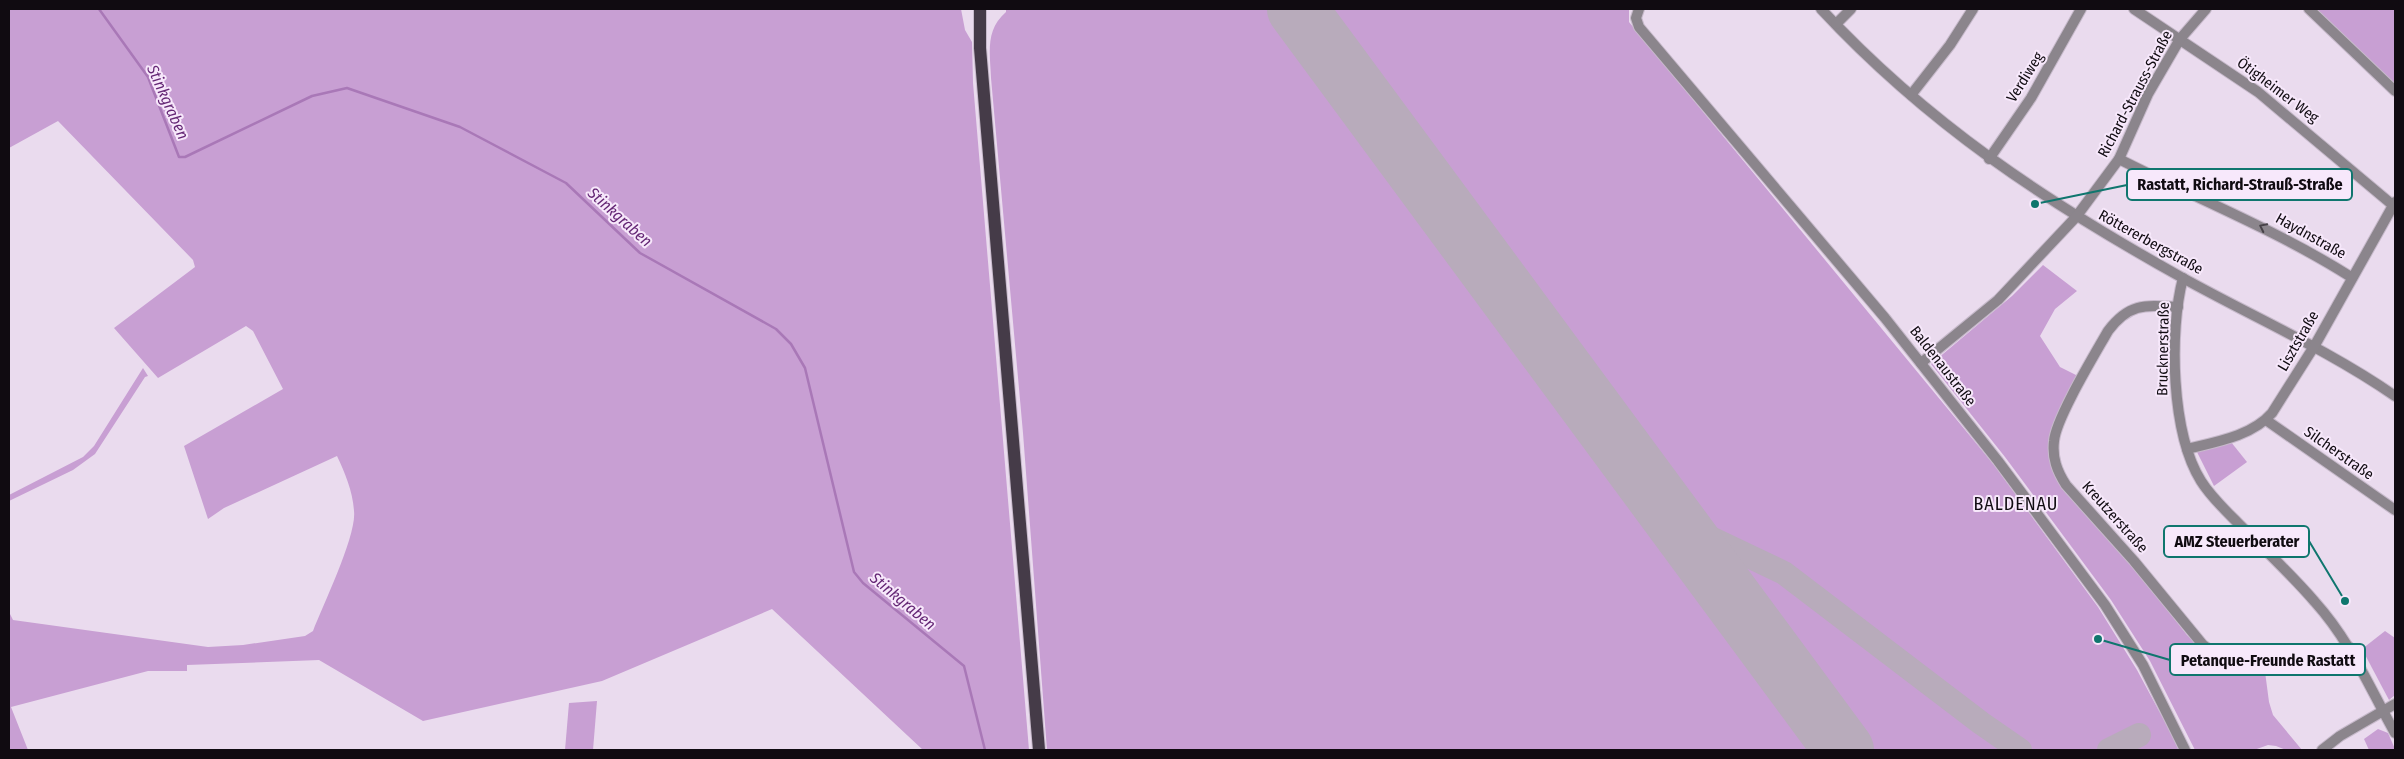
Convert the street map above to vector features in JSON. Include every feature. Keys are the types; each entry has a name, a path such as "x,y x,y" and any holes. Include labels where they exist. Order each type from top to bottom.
{"main road":[{"path":"980,9 980,48 1039,750"}],"street":[{"name":"Baldenaustraße","path":"1639,9 1636,18 1639,27 1921,363 1998,461 2104,605 2143,665 2185,750"},
{"name":"Röttererbergstraße","path":"1821,9 1911,96 1989,159 2076,217 2183,278 2315,345 2395,396"},
{"path":"1836,24 1851,9"},
{"path":"1911,96 1950,45 1973,9"},
{"name":"Verdiweg","path":"1989,159 2031,98 2081,9"},
{"name":"Ötigheimer Weg","path":"2134,9 2258,92 2395,205"},
{"name":"Richard-Strauss-Straße","path":"1921,363 1998,300 2076,217 2119,159 2148,94 2180,39 2206,9"},
{"path":"2309,9 2395,92"},
{"name":"Haydnstraße","path":"2119,159 2177,190 2271,230 2311,251 2351,277"},
{"name":"Lisztstraße","path":"2266,420 2315,345 2351,277 2395,205"},
{"name":"Brucknerstraße","path":"2183,278 2178,308 2175,366 2177,405 2193,466 2213,497 2316,602 2349,647 2368,679 2395,733"},
{"name":"Kreutzerstraße","path":"2178,308 2149,305 2136,307 2116,320 2108,331 2057,428 2053,452 2058,471 2066,485 2134,561 2203,645 2217,654 2241,660 2303,660 2333,655 2349,647"},
{"path":"2188,450 2237,434 2266,420"},
{"name":"Silcherstraße","path":"2266,420 2395,510"},
{"path":"2322,750 2340,736 2395,704"}],"shaded area":[{"path":"9,9 961,9 965,30 972,42 973,83 1029,750 923,750 772,609 602,681 423,721 319,660 187,665 187,671 148,671 11,707 28,750 9,750 9,612 13,620 208,647 243,645 305,636 313,631 345,553 354,522 354,511 346,476 337,456 224,508 208,519 184,446 283,389 253,331 246,326 158,378 114,328 195,267 193,260 58,121 9,148"},
{"path":"1006,9 1629,9 1629,22 1994,465 2098,607 2137,670 2180,750 1047,750 1023,433 990,60 992,34"},
{"path":"2314,9 2395,9 2395,87"},
{"path":"2043,265 2077,291 2055,309 2040,336 2060,367 2078,376 2049,457 2059,482 2135,569 2187,635 2202,649 2264,664 2269,702 2273,715 2302,750 2286,750 2268,745 2254,750 2195,750 2150,661 2111,600 2005,457 1931,364 2012,296"},
{"path":"143,368 148,376 145,377 95,454 73,470 9,501 9,495 83,457 94,446"},
{"path":"2231,442 2247,462 2214,486 2197,452"},
{"path":"2385,631 2395,638 2395,695 2389,700 2362,649"},
{"path":"597,701 593,750 565,750 569,703"},
{"path":"2378,729 2388,733 2395,749 2369,750 2364,739"}],"waterway":[{"name":"Stinkgraben","path":"99,9 148,77 179,157 185,157 312,96 347,88 460,127 566,183 640,253 776,329 791,344 805,368 854,572 863,583 964,666 985,750"}],"taxiway":[{"path":"1675,521 1784,573 1981,723 2020,750"},
{"path":"2109,750 2139,735"}],"runway":[{"path":"1297,9 1844,750"}],"place":[{"name":"Rastatt, Richard-Strauß-Straße","path":"2035,204"},
{"name":"AMZ Steuerberater","path":"2345,601"},
{"name":"Petanque-Freunde Rastatt","path":"2098,639"}],"district":[{"name":"BALDENAU","path":"2016,504"}]}
